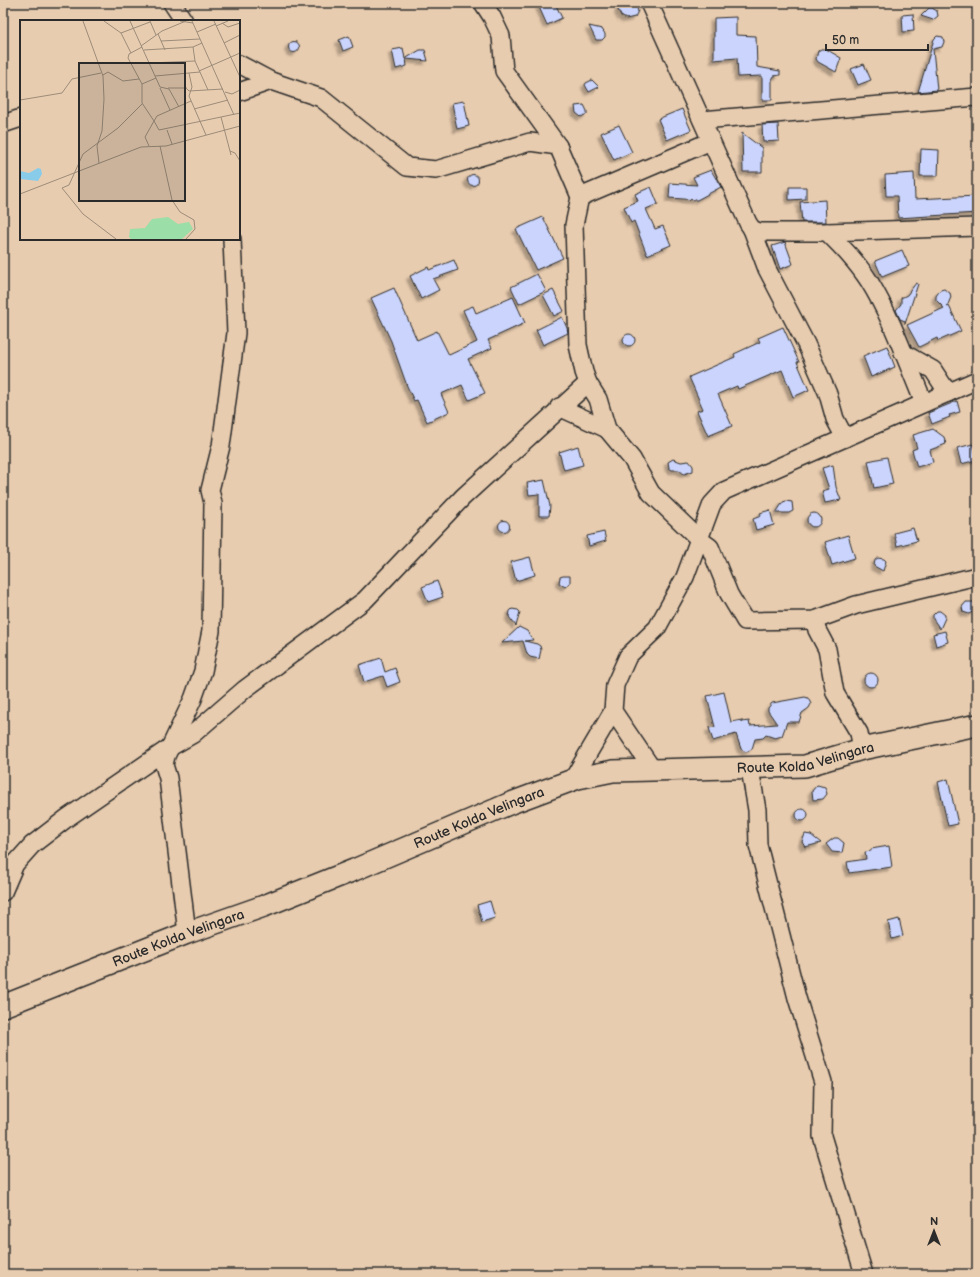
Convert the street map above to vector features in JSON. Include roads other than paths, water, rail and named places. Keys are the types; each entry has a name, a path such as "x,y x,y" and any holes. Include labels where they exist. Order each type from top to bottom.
{"main road":[{"name":"Route Kolda Velingara","path":"3,1006 285,897 511,803 573,779 613,771 750,769 805,766 862,749 977,725"}],"street":[{"path":"172,3 183,20"},
{"path":"483,3 501,36 504,72 558,146 580,197 574,225 578,345 588,383 598,399 607,429 632,459 651,493 710,547 729,594 745,621 815,620 856,605 977,576"},
{"path":"649,3 752,229 767,269 806,344 845,438"},
{"path":"240,65 271,81 322,98 407,167 436,170 530,142 558,146"},
{"path":"240,92 271,81"},
{"path":"702,120 977,97"},
{"path":"3,124 20,118"},
{"path":"580,197 711,141"},
{"path":"752,229 759,232 827,232 977,227"},
{"path":"827,232 851,257 869,281 903,353 924,403"},
{"path":"187,934 181,874 168,778 164,765 204,671 210,631 213,503 210,490 221,446 236,333 232,240"},
{"path":"903,353 933,370 948,393"},
{"path":"573,779 613,711 615,685 628,656 657,628 685,577 712,504 724,491 977,380"},
{"path":"3,892 15,864 32,845 67,818 172,746 193,734 245,689 365,600 463,497 588,383"},
{"path":"559,408 607,429"},
{"path":"815,620 817,630 827,649 835,693 859,733 862,749"},
{"path":"613,711 653,770"},
{"path":"750,769 757,810 758,845 797,998 823,1082 822,1136 864,1274"}]}
